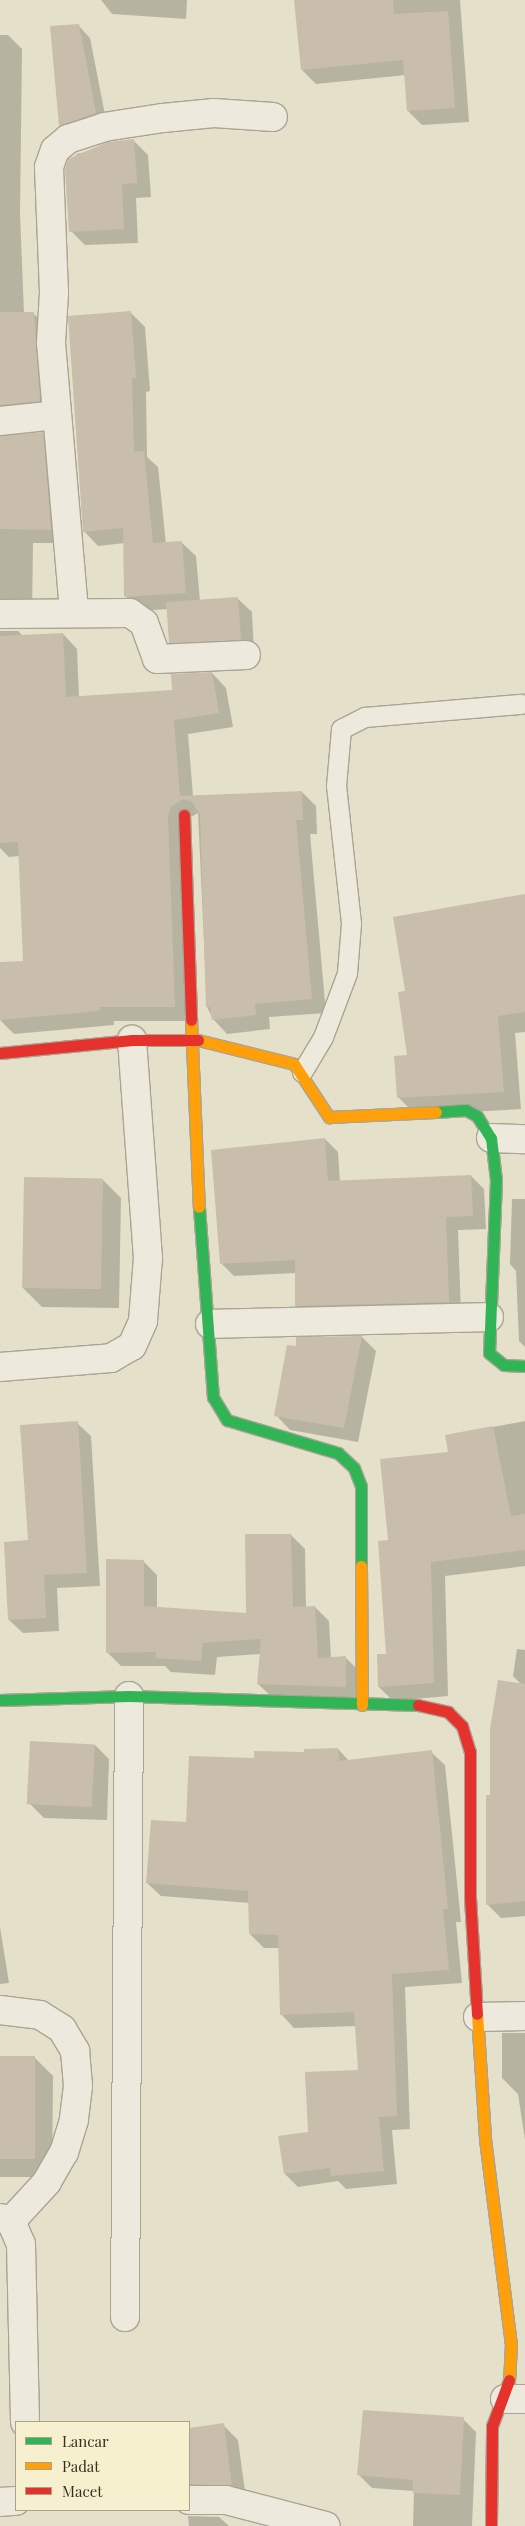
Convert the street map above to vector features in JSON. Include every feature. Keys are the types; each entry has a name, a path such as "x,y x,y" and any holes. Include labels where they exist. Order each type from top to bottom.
{"street":[{"path":"74,611 56,415 49,190 55,150 68,139 104,128 163,118 214,113 273,117"},
{"path":"0,421 56,415"},
{"path":"0,614 74,611 138,616 157,659 246,655"},
{"path":"184,814 193,1040 195,1153 210,1324 213,1397 227,1420 338,1453 358,1476 362,1705"},
{"path":"0,1367 111,1358 132,1346 143,1321 148,1258 132,1040"},
{"path":"0,1053 132,1040 193,1040 264,1053 302,1072 329,1117 466,1110 486,1125 491,1138 496,1200 489,1317 492,1357 504,1365 525,1366"},
{"path":"491,1138 525,1139"},
{"path":"210,1324 489,1317"},
{"path":"125,2317 129,1696"},
{"path":"0,1700 129,1696 362,1705 432,1705 448,1712 462,1726 470,1752 470,1897 485,2139 511,2344 515,2399 492,2426 491,2526"},
{"path":"0,2010 40,2015 62,2029 75,2051 78,2086 74,2120 64,2152 47,2182 5,2220 21,2244 23,2265 25,2421"},
{"path":"478,2017 525,2016"},
{"path":"190,2500 226,2500 326,2526"},
{"path":"0,2502 15,2501"}],"lane":[{"path":"302,1072 323,1036 347,973 351,922 336,786 341,729 364,717 521,704"}],"building":[{"path":"294,0 393,0 394,14 448,11 455,108 407,111 403,60 301,70"},
{"path":"79,24 96,113 59,126 50,26"},
{"path":"134,139 137,183 122,184 124,229 69,232 65,169 68,159 108,142"},
{"path":"131,311 136,378 132,378 134,452 144,451 153,543 182,541 186,593 124,597 123,528 83,532 68,316"},
{"path":"0,312 34,312 40,401 0,405"},
{"path":"43,432 51,530 0,529 0,436"},
{"path":"238,597 241,640 169,645 166,602"},
{"path":"63,633 66,697 172,690 171,674 212,672 219,713 174,720 180,796 302,791 303,820 296,820 312,999 255,1004 256,1015 212,1020 210,1007 206,1007 200,814 192,802 183,799 171,807 168,816 175,1007 100,1007 100,1011 0,1020 0,962 23,961 18,842 0,843 0,636"},
{"path":"525,894 525,1012 498,1016 504,1092 397,1098 394,1056 407,1055 398,992 405,991 393,917"},
{"path":"325,1138 328,1181 471,1175 473,1216 446,1217 449,1302 295,1306 295,1260 220,1264 211,1150"},
{"path":"24,1177 103,1178 101,1289 22,1288"},
{"path":"362,1336 344,1428 274,1416 287,1345 296,1346 296,1337"},
{"path":"78,1421 87,1573 44,1575 46,1618 8,1620 4,1542 28,1540 20,1425"},
{"path":"493,1426 511,1516 525,1514 525,1550 431,1562 434,1683 378,1687 377,1654 386,1654 378,1541 388,1540 380,1459 448,1452 445,1435"},
{"path":"245,1534 291,1534 293,1607 315,1606 318,1658 346,1656 346,1687 257,1684 261,1639 203,1643 201,1661 155,1658 156,1652 106,1653 106,1559 144,1560 144,1606 246,1613"},
{"path":"498,1680 525,1684 525,1901 486,1905 486,1795 490,1795 490,1729"},
{"path":"30,1741 95,1744 92,1807 27,1804"},
{"path":"338,1748 339,1761 432,1750 448,1909 443,1909 449,1970 392,1974 397,2116 379,2117 384,2171 331,2176 330,2168 284,2174 278,2136 308,2132 305,2072 358,2070 354,2012 280,2015 278,1935 249,1934 248,1891 146,1883 151,1820 186,1822 189,1756 254,1758 254,1751 304,1752 304,1749"},
{"path":"0,2056 35,2056 35,2159 0,2159"},
{"path":"363,2410 464,2417 460,2495 413,2493 413,2480 357,2475"},
{"path":"224,2423 232,2486 190,2484 190,2428"}],"traffic: fast":[{"path":"436,1112 466,1110 477,1116 491,1138 496,1180 489,1353 504,1365 525,1366"},
{"path":"199,1207 213,1397 227,1420 338,1453 354,1468 361,1486 361,1566"},
{"path":"0,1700 129,1696 418,1705"}],"traffic: slow":[{"path":"191,1020 199,1207"},
{"path":"198,1040 294,1064 329,1117 436,1112"},
{"path":"361,1566 362,1705"},
{"path":"477,2014 485,2139 511,2344 509,2380"}],"traffic: jam":[{"path":"184,815 191,1020"},
{"path":"0,1053 132,1040 198,1040"},
{"path":"418,1705 448,1712 462,1726 470,1752 470,1897 477,2014"},
{"path":"491,2526 492,2426 509,2380"}]}
